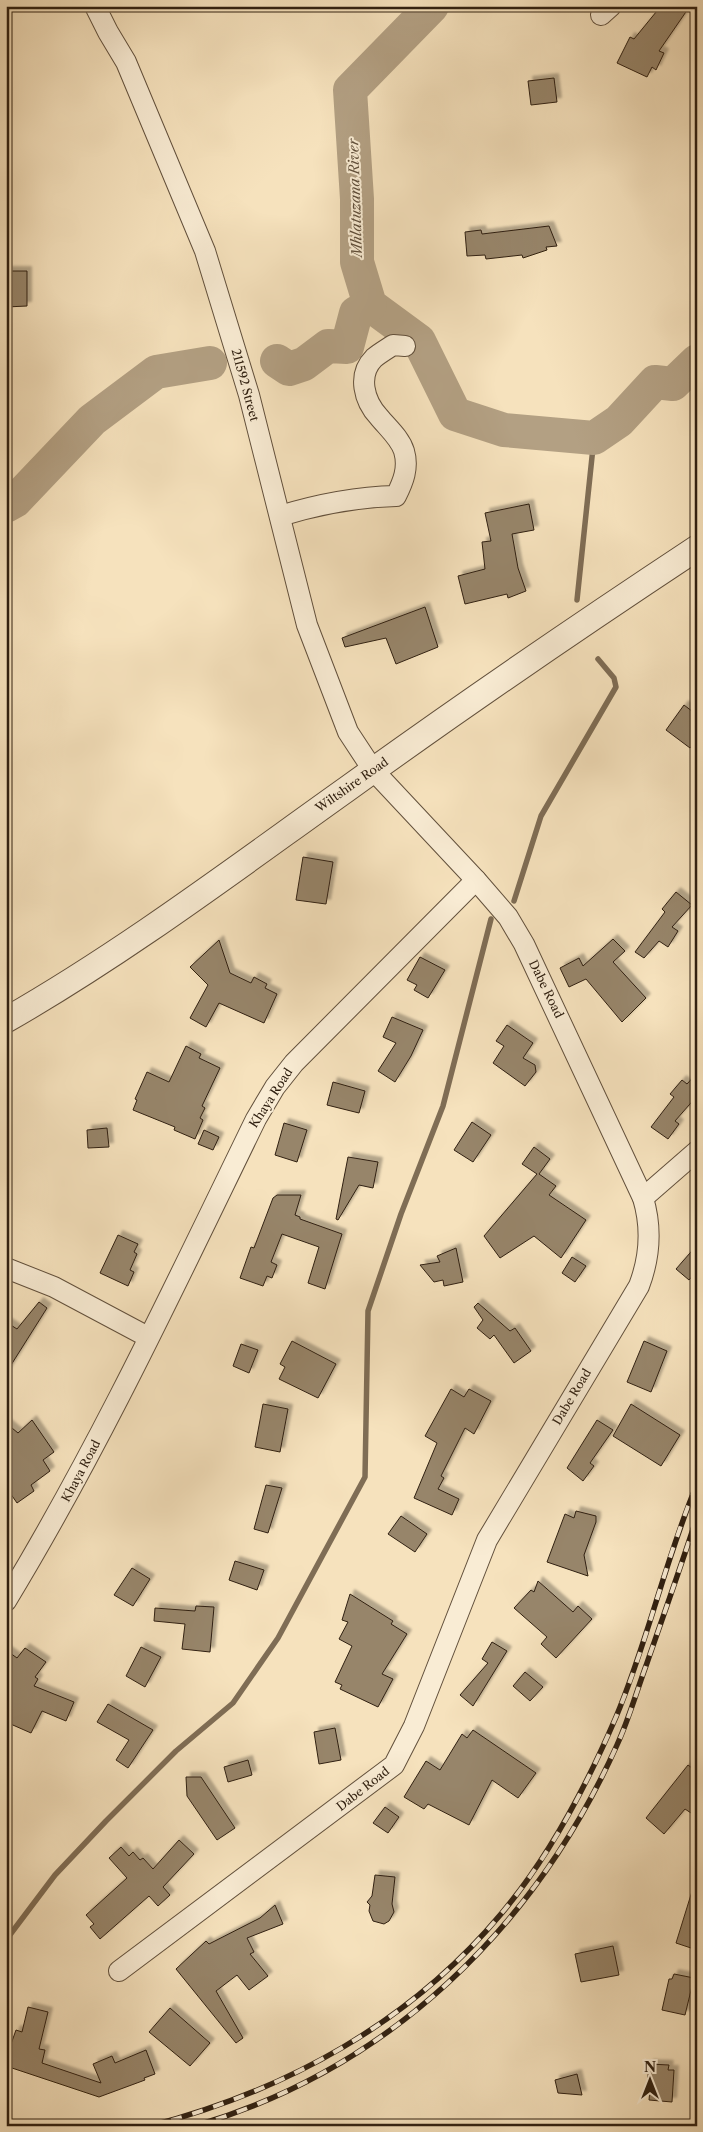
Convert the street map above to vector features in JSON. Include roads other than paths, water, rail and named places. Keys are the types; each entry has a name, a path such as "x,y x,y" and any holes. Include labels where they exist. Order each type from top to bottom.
{"street":[{"name":"211592 Street","path":"96,6 108,32 126,62 204,251 229,327 280,516 307,626 348,732 373,770"},
{"path":"280,516 345,499 396,496 404,480 406,468 404,451 399,441 368,402 364,382 366,370 374,358 393,345 406,346"},
{"name":"Wiltshire Road","path":"6,1020 51,994 184,906 373,770 697,548"},
{"name":"Dabe Road","path":"119,1971 373,1783 394,1765 414,1726 486,1540 639,1286 647,1263 648,1214 643,1198 524,944 508,917 476,880 373,770"},
{"name":"Khaya Road","path":"6,1601 56,1519 256,1119 275,1087 319,1036 476,880"},
{"path":"643,1198 697,1151"},
{"path":"6,1268 54,1287 148,1337"}],"waterway":[{"name":"Mhlatuzana River","path":"432,6 350,90 357,199 357,262 370,305 419,341 455,414 504,430 594,438 619,421 655,382 673,384 697,361"},
{"path":"277,361 289,369 304,364 328,346 347,347 356,313 370,305"},
{"path":"6,506 15,501 92,420 156,372 210,363"},
{"path":"577,600 594,438"},
{"path":"514,901 541,816 616,687 614,678 598,659"},
{"path":"6,1940 55,1875 106,1821 176,1751 233,1703 278,1638 365,1477 368,1311 401,1214 443,1106 491,919"}],"railway":[{"path":"150,2126 200,2111 249,2093 296,2072 342,2048 386,2020 427,1988 465,1953 501,1914 535,1869 566,1820 616,1717 647,1630 675,1542 697,1484"},
{"path":"195,2126 265,2101 331,2068 392,2029 448,1983 499,1931 544,1874 583,1812 617,1745 697,1517"}]}
